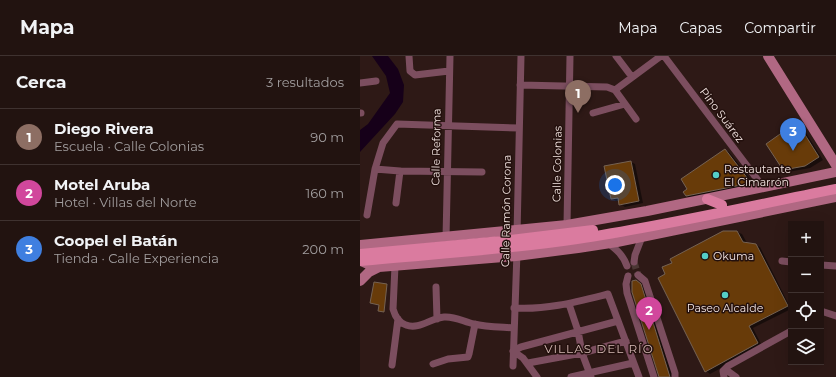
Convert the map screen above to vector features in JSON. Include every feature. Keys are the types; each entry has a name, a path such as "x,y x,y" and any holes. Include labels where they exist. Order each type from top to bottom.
{"main road":[{"path":"517,243 836,182"},
{"path":"361,257 517,243 564,241 650,227 836,189"},
{"path":"707,199 722,205"},
{"path":"564,241 578,248"}],"street":[{"path":"409,56 410,71 415,75 449,71"},
{"name":"Calle Reforma","path":"446,238 450,56"},
{"name":"Calle Ramón Corona","path":"513,366 521,56"},
{"name":"Calle Colonias","path":"567,225 570,56"},
{"path":"616,56 632,77"},
{"path":"614,90 663,56"},
{"name":"Pino Suárez","path":"663,56 763,187"},
{"path":"768,56 836,165"},
{"path":"360,83 376,81"},
{"path":"520,86 607,87 614,90 636,119"},
{"path":"593,113 625,104"},
{"path":"367,215 375,169 383,143 397,124 519,128"},
{"path":"823,175 828,165 830,156"},
{"path":"375,169 400,171 482,172"},
{"path":"396,203 400,171"},
{"path":"361,257 370,265 379,267 395,266 517,243 567,225 707,199 836,172"},
{"path":"361,257 446,238 578,248 642,237 836,197"},
{"path":"634,262 642,237"},
{"path":"608,243 618,250 624,258 627,266"},
{"path":"782,261 788,262"},
{"path":"824,264 836,266"},
{"path":"395,266 393,309 398,319 407,326 418,326 436,318 450,317 475,324 514,328"},
{"path":"360,281 369,272 379,267"},
{"path":"638,275 645,282 675,373 675,377"},
{"path":"628,276 626,284 627,293 654,377"},
{"path":"436,287 436,318"},
{"path":"514,308 531,309 569,304 608,294 639,377"},
{"path":"569,304 578,331 582,353 591,375"},
{"path":"824,312 836,316"},
{"path":"392,364 398,319"},
{"path":"537,377 528,363 513,350 618,321"},
{"path":"433,364 448,359 468,357 475,324"},
{"path":"724,377 725,369 728,366 788,333"},
{"path":"528,363 582,353 626,341"},
{"path":"571,377 591,375 633,362"},
{"path":"725,369 736,377"}],"shaded area":[{"path":"372,56 388,56 398,69 404,85 403,102 395,114 360,152 360,130 368,124 390,93 386,76"}],"building":[{"path":"797,122 819,157 805,166 783,170 766,144"},
{"name":"Restautante El Cimarrón","path":"725,149 751,183 686,196 683,192 687,189 681,179"},
{"path":"631,161 639,201 619,205 618,198 611,199 604,166"},
{"name":"Paseo Alcalde","path":"723,231 737,231 743,242 756,244 788,306 749,326 758,343 705,372 658,278 665,274 662,267 672,263 670,259"},
{"path":"636,280 641,284 670,377 659,377 632,292 632,281"},
{"path":"374,282 387,284 384,312 378,311 379,305 370,303"}],"tunnel":[{"path":"634,262 638,275"}],"place":[{"name":"Diego Rivera","path":"578,113"},
{"name":"Coopel el Batán","path":"793,151"},
{"name":"Restautante El Cimarrón","path":"716,175"},
{"name":"Okuma","path":"705,256"},
{"name":"Paseo Alcalde","path":"725,295"},
{"name":"Motel Aruba","path":"649,330"}],"district":[{"name":"VILLAS DEL RÍO","path":"599,348"}]}
